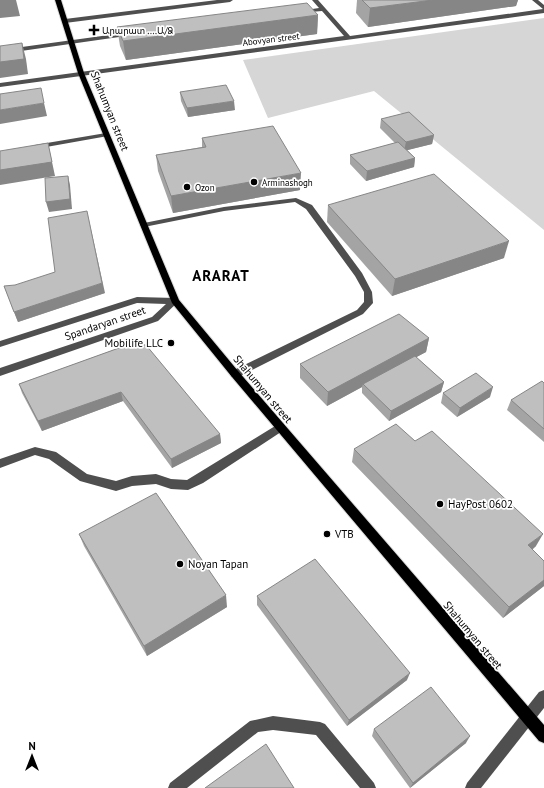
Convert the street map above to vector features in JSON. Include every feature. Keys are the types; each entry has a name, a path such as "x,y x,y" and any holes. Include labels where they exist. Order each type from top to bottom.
{"main road":[{"name":"Shahumyan street","path":"58,0 81,73 175,301 235,374 544,736"}],"street":[{"path":"65,21 230,0"},
{"path":"315,0 349,38"},
{"path":"534,0 544,8"},
{"path":"292,13 323,9"},
{"name":"Abovyan street","path":"0,85 544,11"},
{"path":"0,52 134,33"},
{"path":"30,148 106,135"},
{"path":"144,225 224,209 296,200 309,207 359,276 368,292 369,303 360,312 235,374"},
{"name":"Spandaryan street","path":"0,344 137,300 175,301"},
{"name":"Spandaryan street","path":"0,372 155,319 175,301"},
{"path":"0,464 35,452 52,455 84,478 116,486 132,481 156,479 171,484 188,485 199,480 280,427"},
{"path":"472,788 544,697"},
{"path":"175,788 255,726 273,723 320,729 369,788"}],"shaded area":[{"path":"544,18 544,230 374,91 268,118 243,60"}],"building":[{"path":"362,0 433,0 370,8"},
{"path":"307,3 318,15 123,41 117,27"},
{"path":"22,43 24,59 0,62 0,46"},
{"path":"226,85 234,101 187,108 180,92"},
{"path":"41,88 44,103 0,110 0,94"},
{"path":"409,112 434,135 406,142 381,119"},
{"path":"273,126 301,173 171,196 156,155 206,147 202,138"},
{"path":"398,142 415,158 367,171 350,155"},
{"path":"48,143 52,162 0,170 0,151"},
{"path":"434,174 509,241 395,279 328,205"},
{"path":"68,176 70,199 46,202 45,178"},
{"path":"87,211 102,283 14,312 4,286 15,285 55,272 48,218"},
{"path":"399,314 429,338 328,392 300,364"},
{"path":"130,344 146,345 220,434 171,459 121,392 38,421 19,384"},
{"path":"415,356 444,382 391,411 363,384"},
{"path":"476,373 493,387 460,408 443,393"},
{"path":"542,381 544,383 544,429 511,400"},
{"path":"396,424 415,441 432,431 543,534 528,545 544,561 544,580 509,607 354,449"},
{"path":"156,493 226,595 144,646 79,534"},
{"path":"315,559 410,673 349,720 257,596"},
{"path":"431,687 470,736 413,783 374,729"},
{"path":"266,744 294,788 205,788"}],"place":[{"name":"Արարատ ....Ա/Ձ","path":"94,30"},
{"name":"Arminashogh","path":"254,182"},
{"name":"Ozon","path":"187,187"},
{"name":"Mobilife LLC","path":"171,343"},
{"name":"HayPost 0602","path":"440,504"},
{"name":"VTB","path":"327,534"},
{"name":"Noyan Tapan","path":"180,564"}],"district":[{"name":"ARARAT","path":"221,275"}]}
